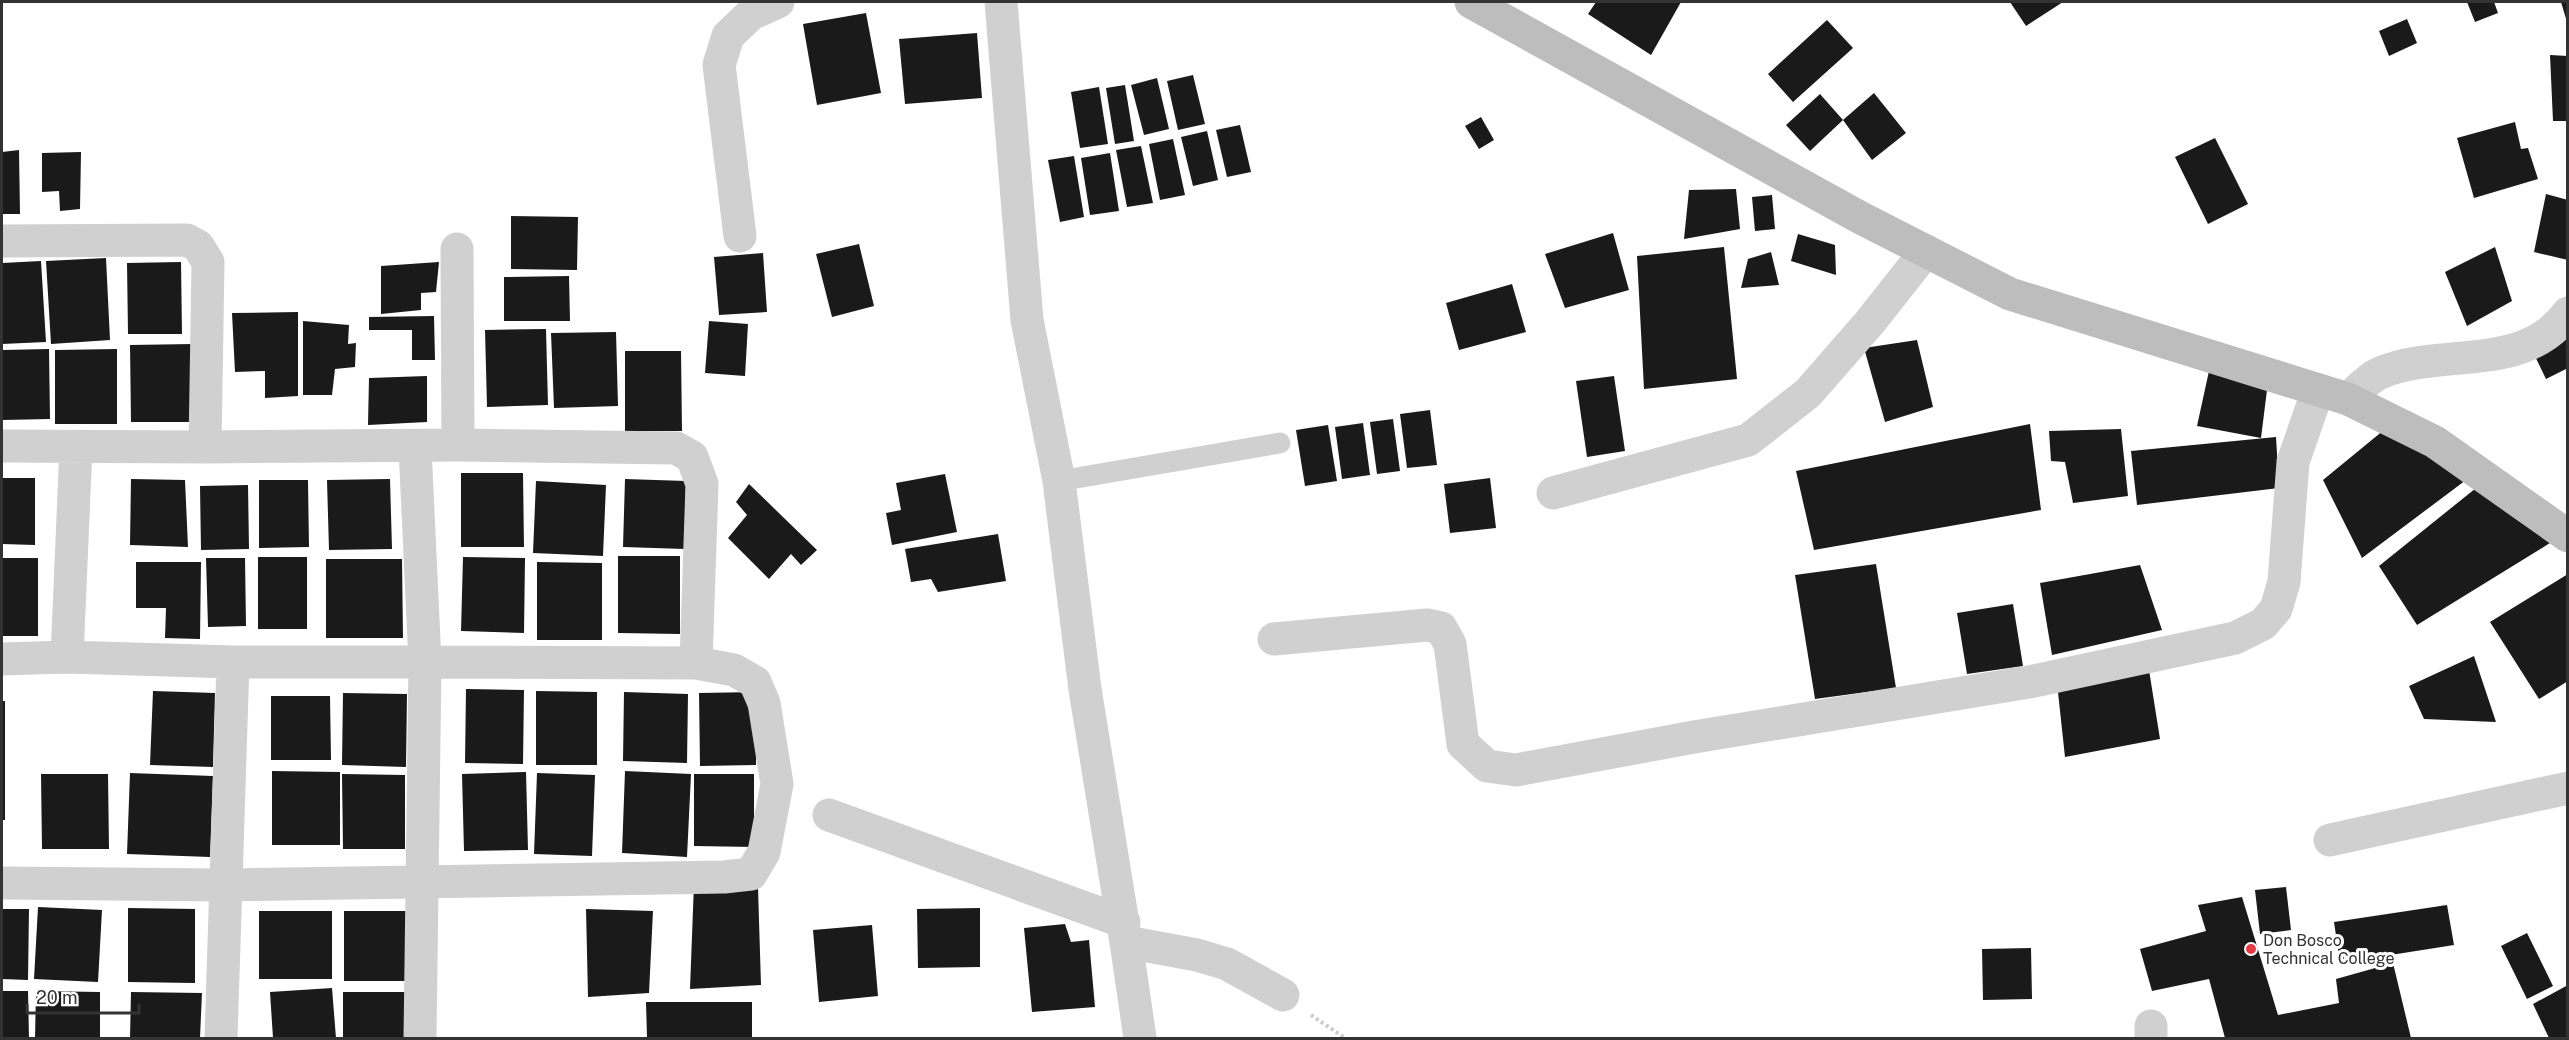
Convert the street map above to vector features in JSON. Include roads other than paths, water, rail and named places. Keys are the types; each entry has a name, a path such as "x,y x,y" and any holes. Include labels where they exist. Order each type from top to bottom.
{"main road":[{"path":"1471,2 1593,71 2010,294 2348,399 2435,442 2568,536"}],"street":[{"path":"740,236 718,65 728,36 751,14 778,2"},
{"path":"1001,2 1027,320 1059,481 1085,689 1140,1038"},
{"path":"2,241 187,240 198,246 208,262 205,447"},
{"path":"457,249 458,445"},
{"path":"1553,493 1748,440 1808,393 1870,322 1926,250"},
{"path":"2348,399 2363,384 2379,374 2406,364 2512,351 2538,340 2568,314"},
{"path":"1274,639 1427,625 1441,628 1450,644 1463,744 1487,766 1516,770 1694,737 2029,682 2235,638 2263,624 2276,609 2284,582 2293,462 2318,390"},
{"path":"2,446 415,447 458,445 676,448 692,457 702,484 696,663"},
{"path":"67,657 76,447"},
{"path":"415,447 425,662 420,1038"},
{"path":"2,658 67,657 233,662 696,663 734,670 755,682 764,703 777,784 764,852 751,874 724,877 423,880 225,885 2,884"},
{"path":"221,1038 233,662"},
{"path":"2330,840 2568,788"},
{"path":"829,815 1125,932 1227,964 1283,995"}],"lane":[{"path":"1059,481 1280,443"}],"place":[{"name":"Don Bosco Technical College","path":"2251,949"}]}
